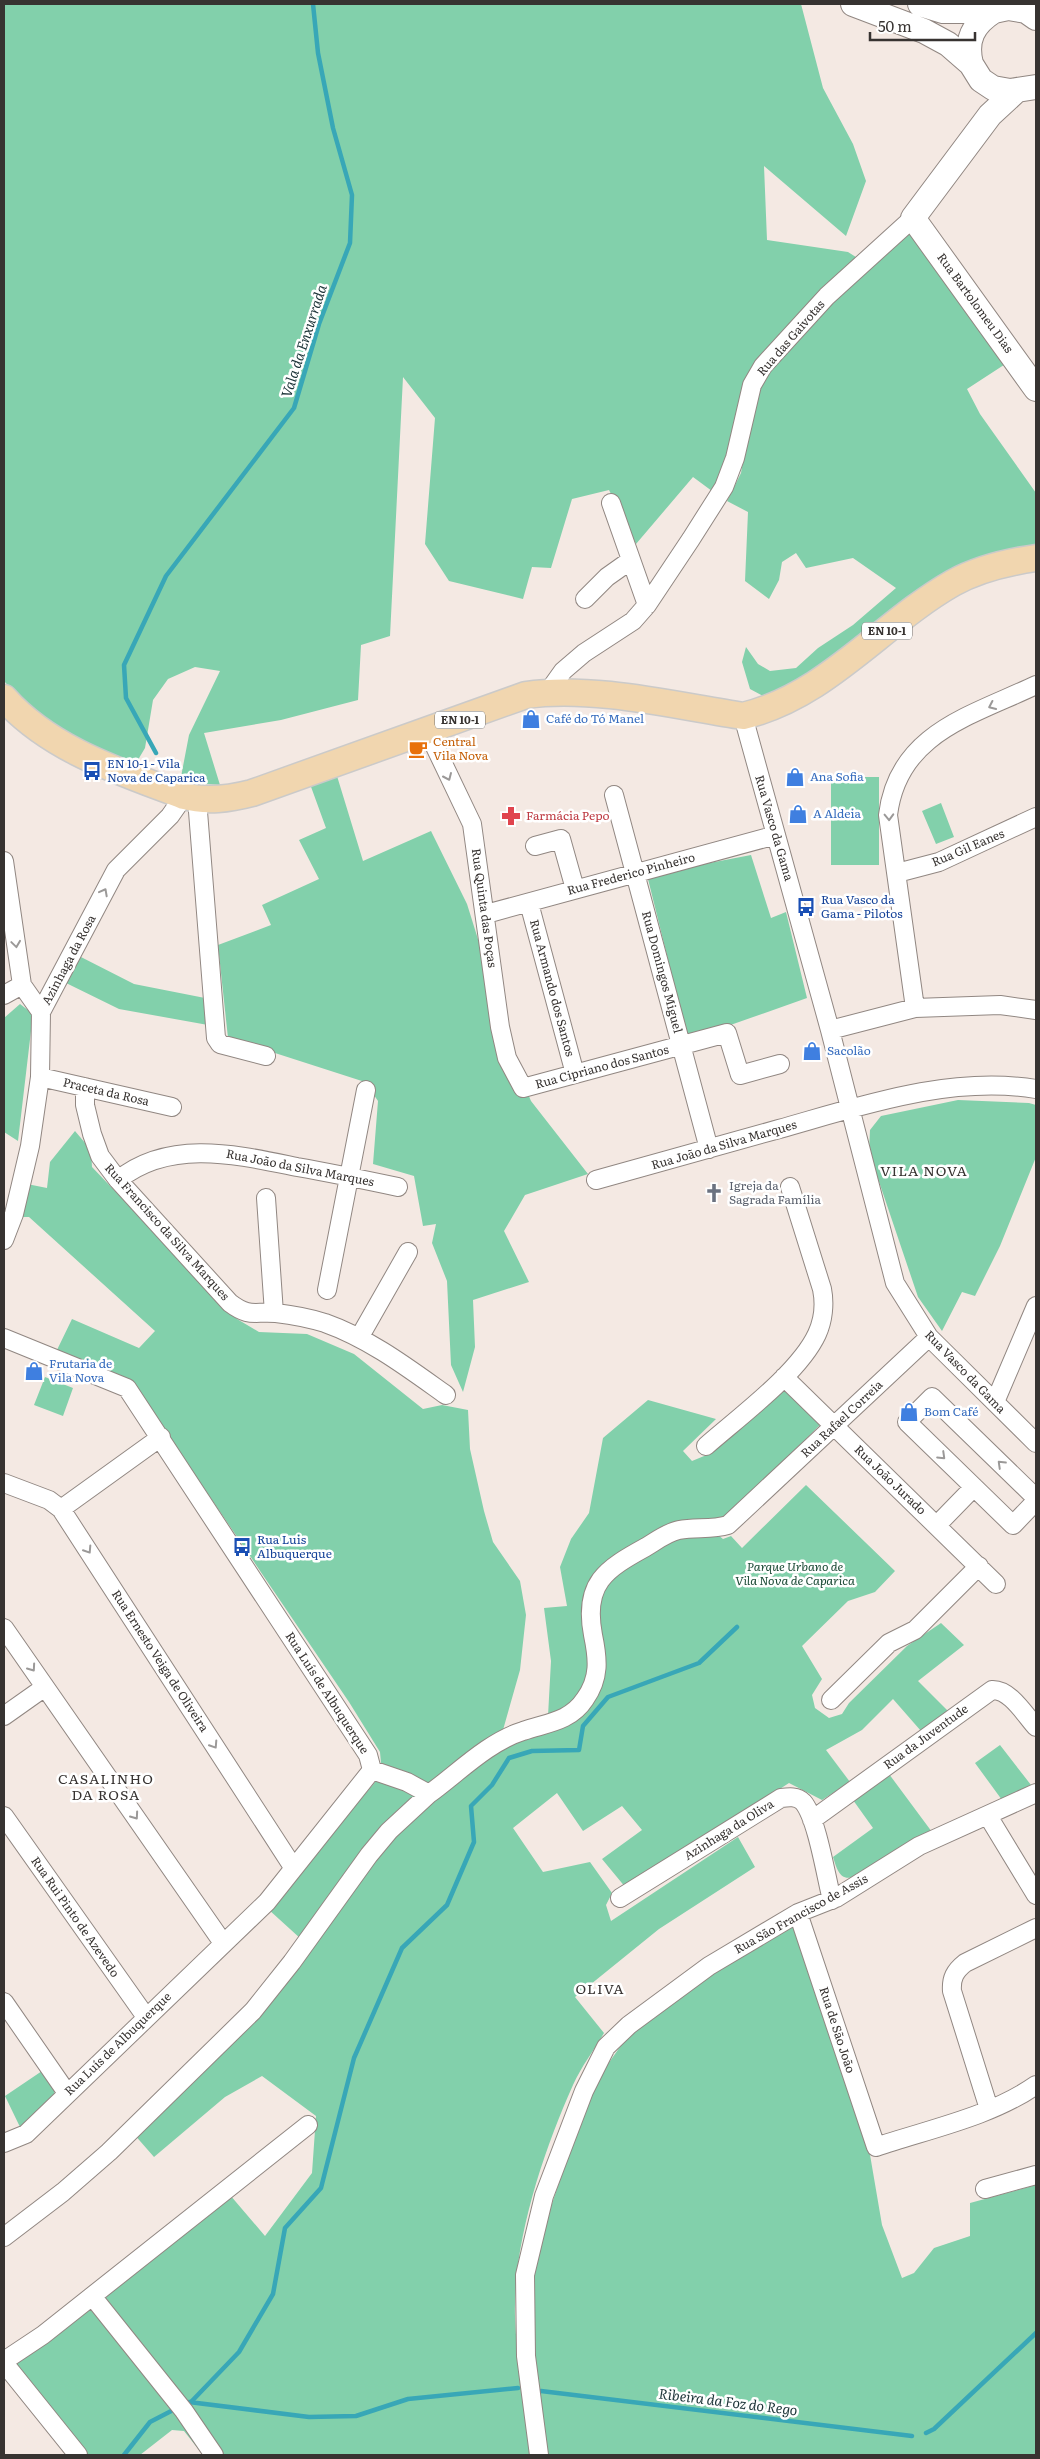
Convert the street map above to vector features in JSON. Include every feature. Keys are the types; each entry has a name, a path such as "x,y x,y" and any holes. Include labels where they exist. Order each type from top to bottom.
{"main road":[{"name":"EN 10-1","path":"4,698 55,740 75,752 190,798 224,799 252,794 526,695 548,692 596,694 743,716 778,705 821,681 924,602 954,582 987,568 1036,558"}],"street":[{"path":"853,4 924,31 948,44 993,88 1010,91 1029,86"},
{"path":"920,4 944,11 1004,7 1026,11 1036,18"},
{"path":"967,145 978,107 976,72 968,52 973,30 981,19 1004,7"},
{"name":"Rua das Gaivotas","path":"548,692 562,671 584,653 633,621 647,605 724,487 735,458 752,385 763,366 827,296 913,218 990,115 1029,86"},
{"name":"Rua Bartolomeu Dias","path":"913,218 1036,387"},
{"path":"611,503 647,605"},
{"path":"585,599 607,576 631,560"},
{"path":"915,1008 905,951 897,873 888,815 890,795 902,768 929,738 1036,685"},
{"name":"Rua Vasco da Gama","path":"743,716 851,1108 895,1283 929,1337 1036,1443"},
{"name":"Rua Quinta das Poças","path":"428,732 472,824 502,1035 507,1058 523,1088"},
{"name":"Rua Domingos Miguel","path":"614,794 709,1149"},
{"path":"190,798 216,1038 220,1044 266,1056"},
{"name":"Azinhaga da Rosa","path":"4,1240 14,1214 30,1146 40,1077 41,1012 116,870 190,798"},
{"name":"Rua Gil Eanes","path":"897,873 939,862 1036,817"},
{"name":"Rua Frederico Pinheiro","path":"486,914 776,835"},
{"path":"535,846 561,838 575,889"},
{"path":"4,861 22,985 41,1012"},
{"name":"Rua Armando dos Santos","path":"529,903 576,1074"},
{"path":"4,995 22,985"},
{"path":"830,1030 915,1008 1000,1005 1036,1010"},
{"name":"Rua Cipriano dos Santos","path":"523,1088 727,1033 740,1075 780,1064"},
{"name":"Praceta da Rosa","path":"40,1077 172,1107"},
{"name":"Rua João da Silva Marques","path":"596,1180 851,1108 925,1092 964,1087 992,1086 1036,1089"},
{"name":"Rua Francisco da Silva Marques","path":"85,1087 85,1105 92,1134 100,1156 118,1180 230,1303 241,1311 252,1315 274,1313"},
{"path":"327,1290 366,1090"},
{"name":"Rua João da Silva Marques","path":"118,1180 142,1164 163,1157 201,1153 225,1153 398,1187"},
{"path":"706,1446 784,1377 817,1334 824,1300 790,1187"},
{"path":"266,1198 274,1313 325,1323 359,1338 386,1352 446,1395"},
{"path":"359,1338 408,1252"},
{"path":"995,1402 1036,1306"},
{"name":"Rua Rafael Correia","path":"4,2236 63,2192 109,2152 253,2010 292,1962 369,1855 389,1831 429,1794 483,1752 521,1731 553,1723 573,1713 585,1699 594,1682 598,1668 591,1608 594,1592 600,1579 610,1568 678,1530 716,1528 728,1525 929,1337"},
{"name":"Rua Luís de Albuquerque","path":"4,1338 127,1388 368,1754 372,1770 267,1902 223,1942 26,2134 4,2143"},
{"name":"Rua João Jurado","path":"784,1377 996,1584"},
{"path":"932,1397 1036,1499 1013,1525 907,1422 932,1397"},
{"path":"61,1509 161,1437"},
{"name":"Rua Ernesto Veiga de Oliveira","path":"4,1483 50,1500 61,1509 293,1867"},
{"path":"937,1525 974,1487"},
{"path":"831,1700 889,1643 915,1630 979,1566"},
{"path":"4,1628 223,1942"},
{"path":"4,1716 45,1687"},
{"name":"Rua da Juventude","path":"812,1820 992,1690 998,1690 1007,1694 1036,1727"},
{"path":"372,1770 407,1782 429,1794"},
{"name":"Rua São Francisco de Assis","path":"539,2455 526,2356 525,2276 544,2196 584,2090 606,2046 629,2025 709,1966 798,1913 832,1900 919,1846 988,1816 1036,1792"},
{"name":"Azinhaga da Oliva","path":"620,1898 781,1798 793,1796 802,1801 812,1820 832,1900"},
{"name":"Rua Rui Pinto de Azevedo","path":"4,1816 146,2017"},
{"path":"988,1816 1036,1895"},
{"name":"Rua de São João","path":"798,1913 876,2147 989,2110"},
{"path":"1036,1928 965,1963 956,1970 951,1980 952,1991 989,2110 1017,2098 1036,2085"},
{"path":"4,2002 67,2093"},
{"path":"78,2455 4,2362 43,2335 308,2126"},
{"path":"985,2189 1036,2175"},
{"path":"92,2296 184,2411 214,2455"}],"green space":[{"path":"4,4 801,4 823,88 853,144 866,181 846,236 764,166 767,240 848,252 859,259 772,346 716,494 693,477 636,544 609,490 572,499 551,568 532,567 523,599 449,581 425,544 435,418 403,377 390,636 361,645 358,700 281,720 204,733 220,785 180,782 189,735 220,671 195,667 168,679 153,700 145,748 132,770 74,742 29,709 4,681"},
{"path":"912,228 1010,361 967,389 980,414 1036,493 1036,551 827,668 767,698 750,689 742,662 746,647 758,664 770,671 796,668 818,648 853,625 896,588 853,558 806,568 796,553 782,562 779,580 769,599 745,581 748,512 727,501 741,473 750,421 762,378 792,340"},
{"path":"337,776 363,861 431,831 467,904 522,1080 531,1101 588,1174 525,1195 504,1231 529,1282 473,1300 475,1347 463,1392 451,1365 447,1281 432,1243 436,1224 423,1226 414,1176 373,1164 378,1101 365,1082 228,1038 218,945 271,925 262,905 319,879 299,840 326,828 310,784"},
{"path":"831,777 879,777 879,865 831,865"},
{"path":"941,803 954,837 936,844 922,811"},
{"path":"751,855 771,918 786,912 807,998 688,1040 647,875"},
{"path":"77,955 134,984 205,998 208,1025 119,1009 64,982"},
{"path":"20,1004 33,1014 18,1141 4,1132 4,1018"},
{"path":"958,1100 1029,1103 1036,1105 1036,1157 1000,1246 975,1296 962,1292 942,1331 918,1297 869,1152 870,1130 881,1116"},
{"name":"Parque Urbano de Vila Nova de Caparica","path":"75,1131 91,1150 92,1167 237,1319 259,1332 307,1334 354,1354 423,1409 442,1405 468,1410 470,1449 484,1511 493,1542 520,1581 526,1615 520,1670 503,1730 548,1716 551,1661 544,1608 567,1606 560,1567 571,1539 589,1513 603,1438 648,1400 716,1419 683,1451 692,1461 709,1454 782,1384 823,1422 722,1521 718,1535 723,1539 731,1536 742,1548 806,1485 895,1571 875,1592 848,1601 802,1646 822,1679 812,1695 815,1708 829,1718 842,1714 849,1703 907,1646 941,1623 964,1645 918,1681 948,1711 921,1731 893,1699 862,1730 826,1750 850,1782 822,1800 789,1783 626,1888 602,1859 642,1830 622,1806 583,1831 557,1793 513,1828 543,1872 590,1862 612,1893 606,1905 611,1921 738,1837 755,1867 659,1929 575,1997 604,2033 576,2078 551,2139 532,2198 519,2258 516,2288 515,2316 518,2351 537,2455 203,2455 184,2431 172,2430 140,2455 79,2455 9,2365 230,2195 265,2236 312,2173 316,2116 262,2076 225,2097 154,2157 133,2133 233,2035 301,1939 268,1909 382,1774 380,1752 349,1702 132,1382 56,1352 72,1319 139,1348 155,1331 29,1217 21,1217 27,1184 47,1188 50,1162"},
{"path":"45,1377 73,1388 63,1416 34,1405"},
{"path":"1000,1745 1031,1785 1002,1800 975,1763"},
{"path":"889,1774 932,1832 892,1852 856,1876 846,1878 840,1874 833,1857 873,1828 853,1800"},
{"path":"792,1924 868,2143 882,2225 902,2278 914,2273 934,2248 970,2236 970,2203 1036,2185 1036,2455 544,2455 534,2363 533,2260 591,2088 627,2037 713,1972"},
{"path":"42,2071 55,2090 54,2094 20,2127 5,2096"}],"waterway":[{"name":"Vala da Enxurrada","path":"156,753 126,698 124,665 166,576 294,408 319,324 350,243 352,195 333,128 318,53 313,4"},
{"path":"191,2402 239,2352 273,2294 285,2228 321,2188 354,2058 402,1948 447,1905 474,1842 471,1806 492,1785 509,1758 532,1751 579,1750 583,1726 608,1697 699,1663 737,1627"},
{"name":"Ribeira da Foz do Rego","path":"926,2433 934,2429 1036,2333"},
{"name":"Ribeira da Foz do Rego","path":"189,2402 309,2417 356,2416 408,2399 518,2388"},
{"name":"Ribeira da Foz do Rego","path":"541,2391 912,2436"},
{"name":"Ribeira da Foz do Rego","path":"124,2455 150,2422 177,2408"}],"place":[{"name":"Café do Tó Manel","path":"531,719"},
{"name":"Central Vila Nova","path":"418,749"},
{"name":"EN 10-1 - Vila Nova de Caparica","path":"92,771"},
{"name":"Ana Sofia","path":"795,777"},
{"name":"A Aldeia","path":"798,814"},
{"name":"Farmácia Pepo","path":"511,816"},
{"name":"Rua Vasco da Gama - Pilotos","path":"806,907"},
{"name":"Sacolão","path":"812,1051"},
{"name":"Igreja da Sagrada Família","path":"714,1193"},
{"name":"Frutaria de Vila Nova","path":"34,1371"},
{"name":"Bom Café","path":"909,1412"},
{"name":"Rua Luis Albuquerque","path":"242,1547"}],"district":[{"name":"VILA NOVA","path":"924,1171"},
{"name":"CASALINHO DA ROSA","path":"106,1788"},
{"name":"OLIVA","path":"600,1989"}]}
